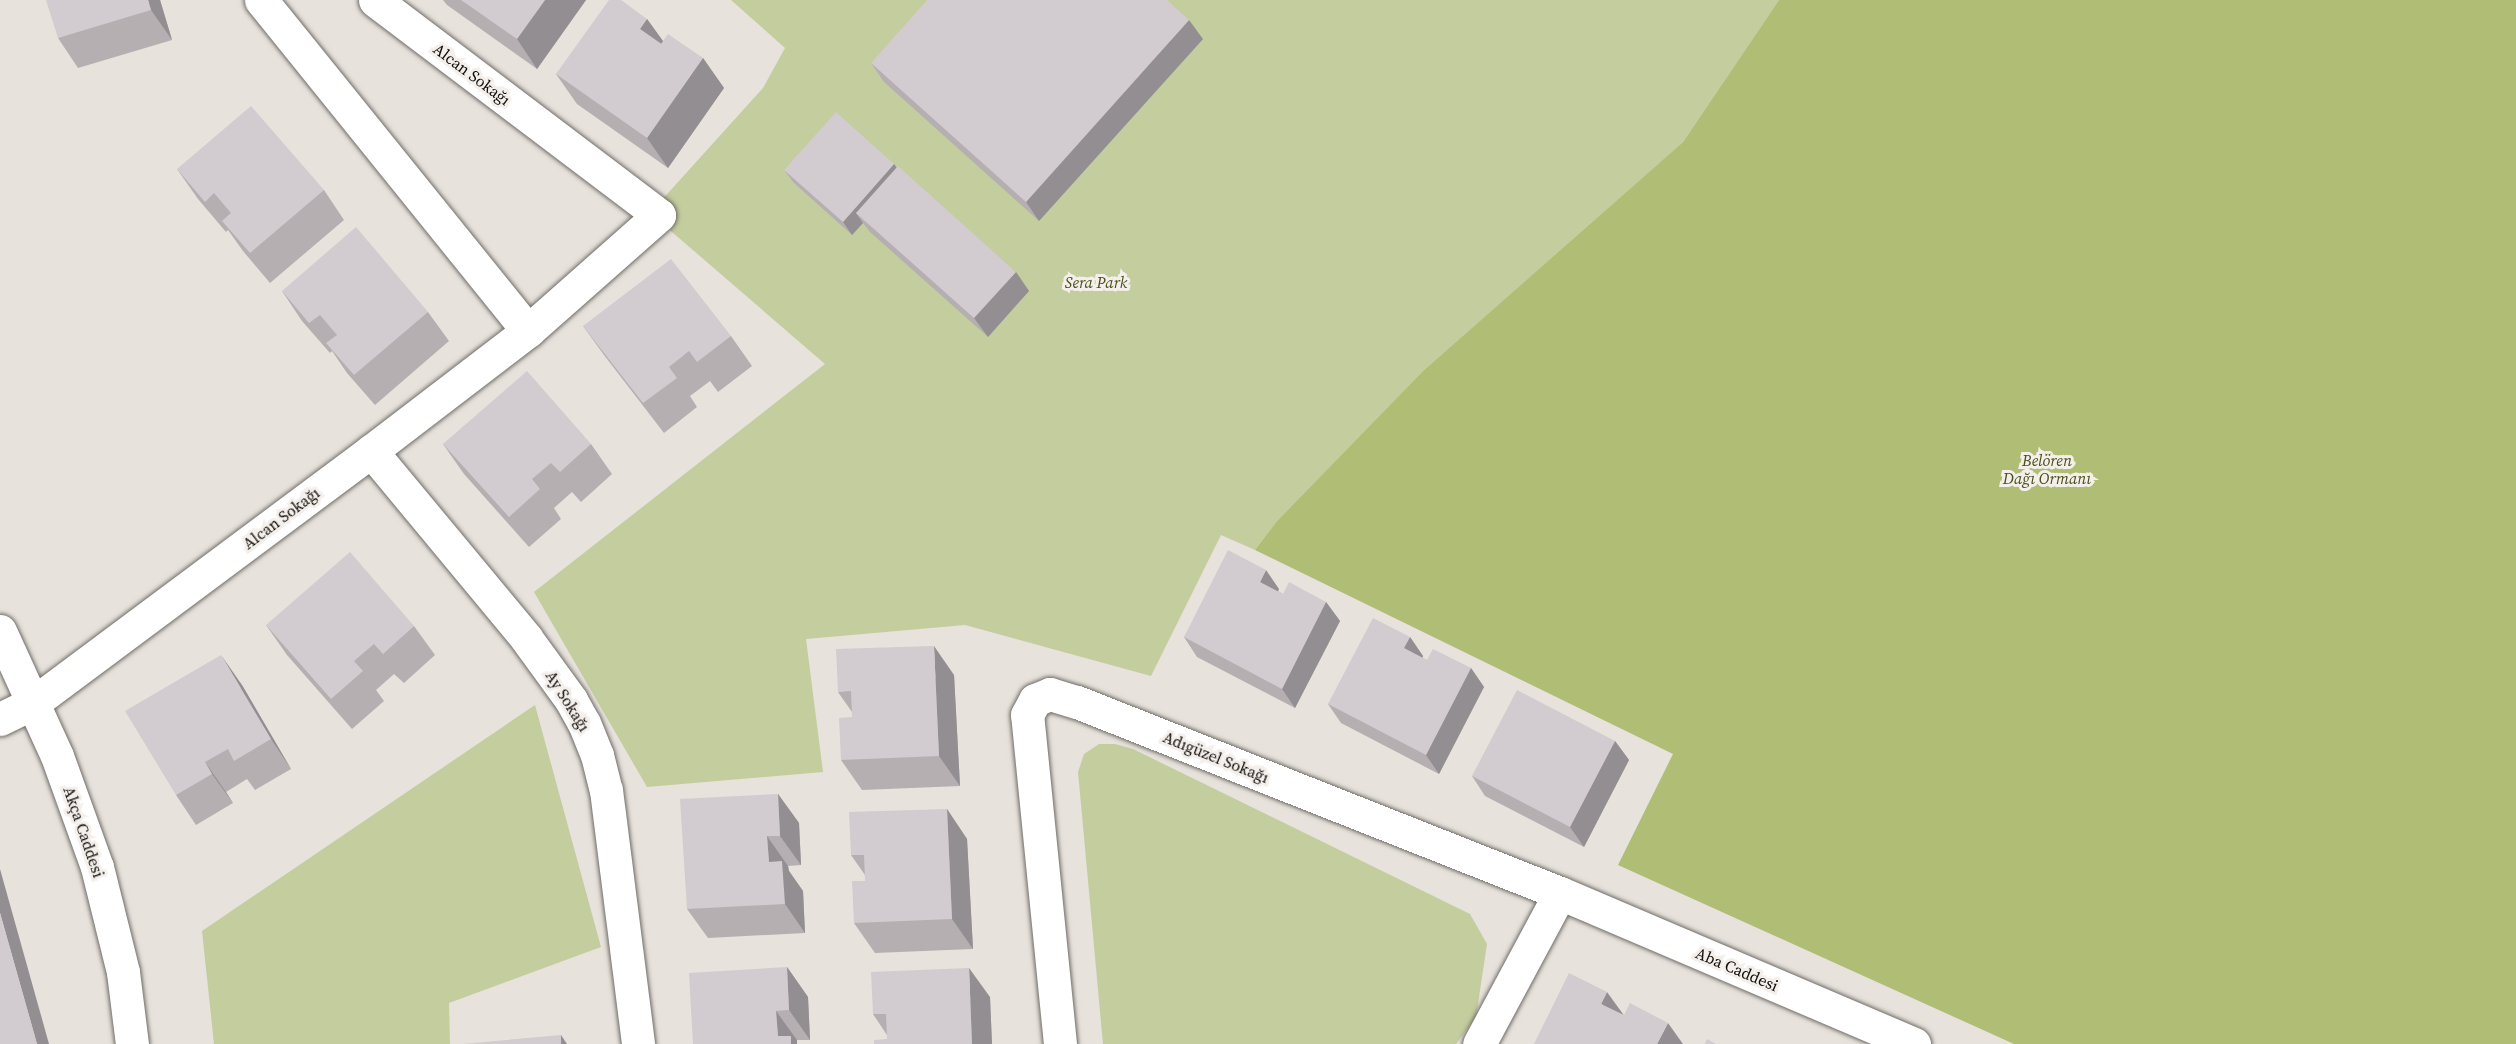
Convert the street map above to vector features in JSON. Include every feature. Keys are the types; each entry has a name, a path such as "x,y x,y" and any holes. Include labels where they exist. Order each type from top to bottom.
{"street":[{"path":"261,0 528,331"},
{"name":"Alcan Sokağı","path":"0,719 33,703 528,331 659,215 375,0"},
{"name":"Ay Sokağı","path":"371,451 526,638 571,700 584,723 597,755 606,790 638,1044"},
{"name":"Akça Caddesi","path":"0,631 78,808 97,867 123,972 132,1044"},
{"name":"Adıgüzel Sokağı","path":"1060,1044 1027,715 1032,704 1042,696 1058,695 1077,702 1560,893"},
{"path":"1479,1044 1560,893"},
{"name":"Aba Caddesi","path":"1560,893 1914,1044"}],"green space":[{"name":"Sera Park","path":"731,0 1779,0 1683,142 1423,371 1277,521 1255,550 1221,535 1151,676 965,625 806,639 823,772 647,787 534,592 825,364 650,213 763,88 785,48"},
{"name":"Belören Dağı Ormanı","path":"1779,0 2516,0 2516,1044 2014,1044 1618,865 1673,754 1255,550 1277,521 1423,371 1683,142"},
{"path":"535,705 601,947 449,1003 450,1044 214,1044 202,931"},
{"path":"1099,744 1115,744 1133,749 1470,914 1487,944 1476,1017 1456,1044 1103,1044 1078,772 1084,754"}],"building":[{"path":"46,0 148,0 151,10 58,38"},
{"path":"461,0 545,0 517,39"},
{"path":"609,0 621,0 647,19 640,29 661,44 668,34 703,58 647,138 556,74"},
{"path":"927,0 1167,0 1189,20 1026,202 871,63"},
{"path":"251,106 324,190 250,253 222,221 231,213 214,193 205,202 177,169"},
{"path":"836,112 894,164 843,222 784,170"},
{"path":"898,166 1016,272 974,318 856,213"},
{"path":"356,227 428,312 354,375 326,343 337,335 320,315 309,323 282,291"},
{"path":"671,259 731,336 697,362 689,351 669,367 677,378 643,403 583,326"},
{"path":"527,371 591,444 560,472 551,463 532,479 540,489 509,517 443,444"},
{"path":"1228,550 1266,570 1260,582 1283,594 1289,582 1326,602 1282,689 1184,637"},
{"path":"350,552 414,626 383,654 374,644 354,661 363,671 331,699 266,625"},
{"path":"1373,618 1410,637 1404,648 1427,660 1433,649 1471,668 1426,755 1328,704"},
{"path":"934,646 939,756 841,760 839,718 852,717 851,691 838,692 836,649"},
{"path":"221,655 271,739 234,761 228,749 205,762 212,774 176,795 125,711"},
{"path":"1517,690 1615,741 1570,827 1472,776"},
{"path":"778,794 780,836 767,836 769,862 782,861 785,904 687,909 680,799"},
{"path":"947,809 952,919 854,923 852,881 865,881 864,855 851,855 849,812"},
{"path":"0,913 37,1044 0,1044"},
{"path":"787,967 789,1010 776,1011 778,1036 791,1036 791,1044 693,1044 689,973"},
{"path":"969,968 972,1044 874,1044 874,1040 887,1039 886,1014 873,1014 871,972"},
{"path":"1569,973 1607,992 1601,1004 1624,1015 1630,1003 1668,1023 1657,1044 1534,1044"},
{"path":"561,1035 561,1044 463,1044"},
{"path":"1707,1039 1716,1044 1705,1044"}]}
